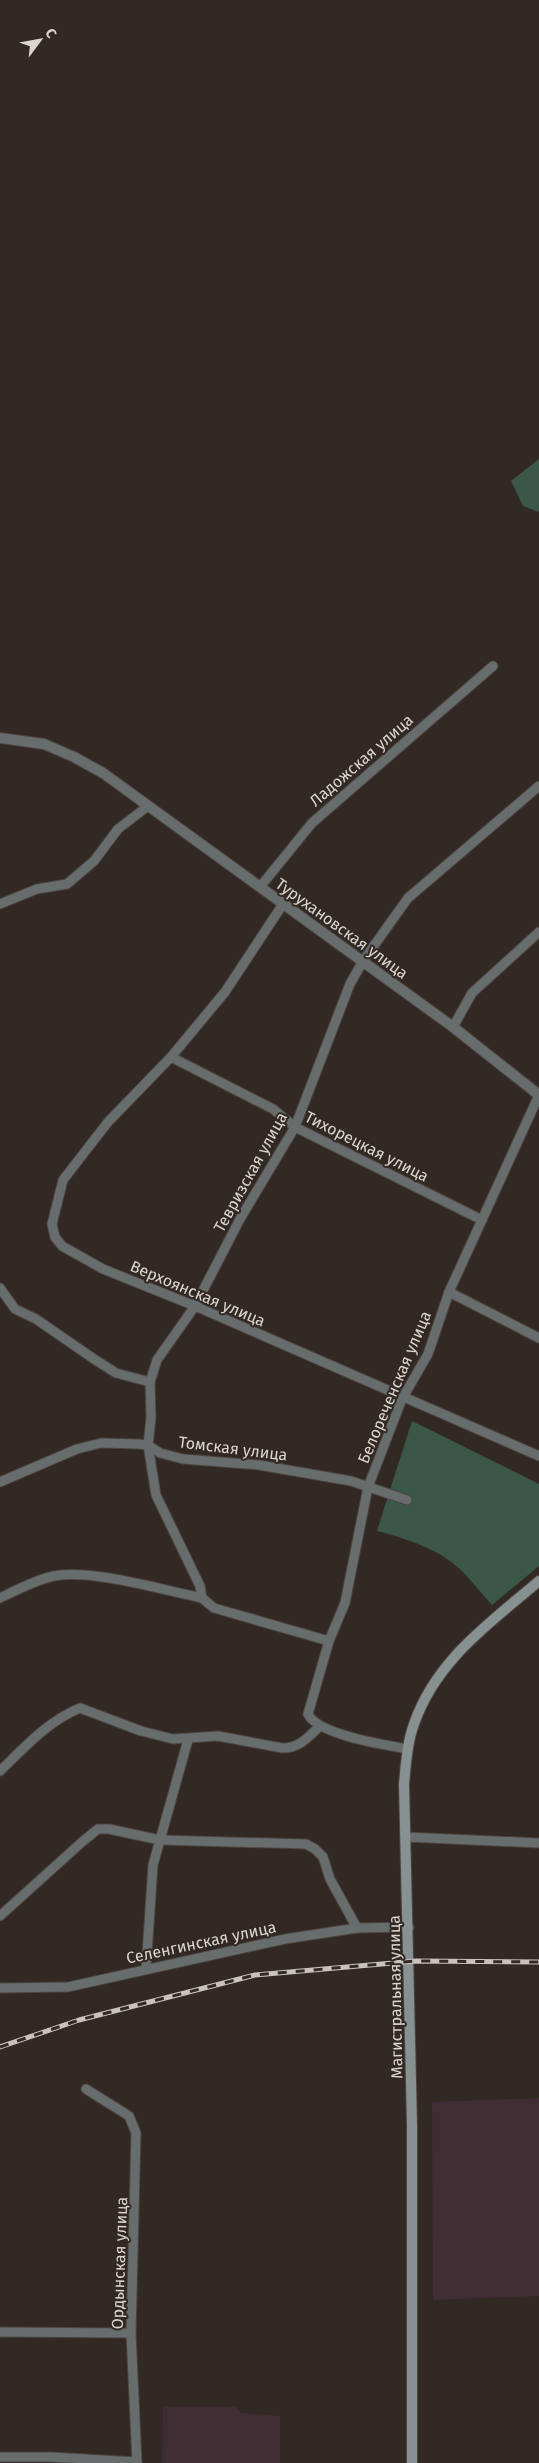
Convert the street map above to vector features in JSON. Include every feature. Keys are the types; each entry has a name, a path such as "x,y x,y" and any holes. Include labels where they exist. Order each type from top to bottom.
{"main road":[{"name":"Магистральная улица","path":"412,2463 412,2126 409,1927 404,1784 408,1749 413,1725 427,1692 448,1662 484,1627 539,1581"}],"street":[{"name":"Ладожская улица","path":"260,888 312,823 493,666"},
{"name":"Турухановская улица","path":"0,738 44,744 74,757 124,788 453,1027 539,1095"},
{"name":"Тевризская улица","path":"202,1598 200,1586 156,1495 148,1445 151,1418 150,1382 157,1360 195,1306 240,1219 295,1126 350,984 363,961 408,898 429,878 539,786"},
{"path":"0,904 37,889 67,884 94,862 118,829 148,806"},
{"path":"171,1057 225,992 284,904"},
{"path":"453,1027 472,993 539,932"},
{"name":"Тихорецкая улица","path":"171,1057 273,1109 295,1126 482,1220"},
{"name":"Верхоянская улица","path":"171,1057 108,1122 63,1180 52,1224 55,1237 72,1253 103,1269 195,1306 402,1399 539,1456"},
{"name":"Белореченская улица","path":"320,1726 308,1714 329,1641 344,1603 355,1562 368,1487 402,1399 428,1354 449,1292 539,1095"},
{"path":"0,1288 15,1309 36,1319 116,1373 150,1382"},
{"path":"449,1292 539,1338"},
{"name":"Томская улица","path":"0,1482 77,1449 101,1443 148,1445 160,1453 183,1459 259,1465 351,1481 408,1500"},
{"path":"0,1598 27,1585 53,1576 79,1574 202,1598 214,1608 329,1641"},
{"path":"0,1771 41,1731 66,1714 80,1708 140,1731 173,1739 188,1740 218,1736 291,1748 301,1744 320,1726 368,1741 408,1749"},
{"path":"146,1969 153,1865 188,1740"},
{"path":"0,1916 82,1842 98,1830 109,1828 160,1840 306,1844 323,1857 330,1879 357,1928"},
{"path":"406,1837 539,1843"},
{"name":"Селенгинская улица","path":"0,1988 68,1987 285,1938 357,1928 409,1927"},
{"name":"Ордынская улица","path":"86,2090 129,2116 136,2133 131,2334 137,2462"},
{"path":"0,2332 131,2334"},
{"path":"0,2457 51,2457 137,2462"}],"shaded area":[{"path":"539,2098 539,2296 433,2300 432,2102"},
{"path":"163,2407 236,2407 241,2413 280,2416 280,2463 162,2463"}],"green space":[{"path":"539,459 539,512 523,506 511,481"},
{"path":"412,1421 539,1484 539,1566 492,1605 461,1570 443,1556 410,1541 377,1531"}],"railway":[{"path":"0,2047 79,2020 255,1975 416,1961 539,1962"}]}
